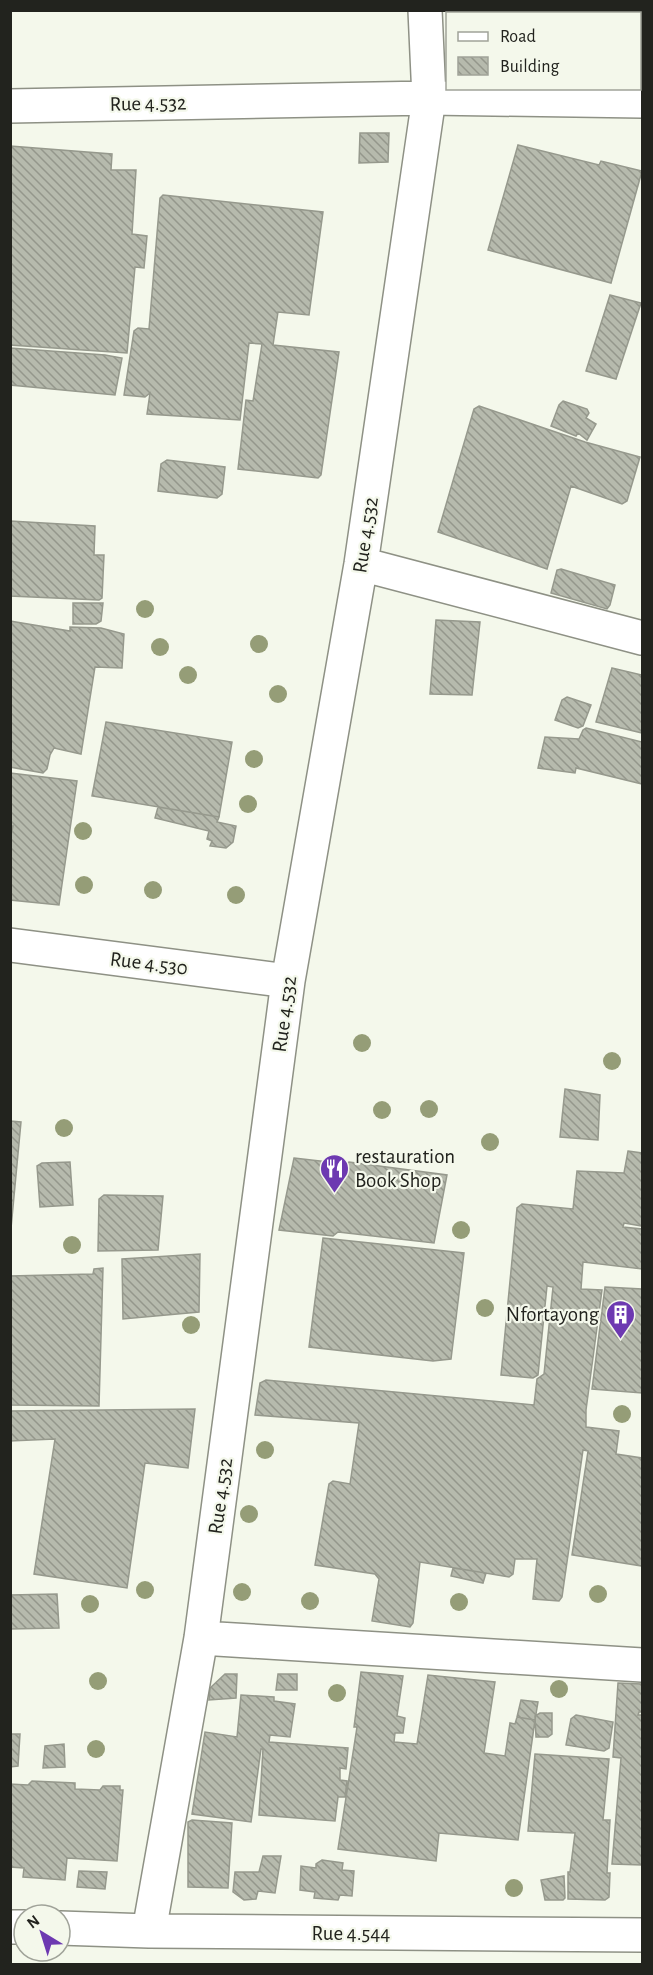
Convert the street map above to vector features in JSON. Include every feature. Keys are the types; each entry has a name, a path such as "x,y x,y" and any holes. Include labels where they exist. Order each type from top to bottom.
{"street":[{"path":"425,10 429,98"},
{"name":"Rue 4.532","path":"10,106 429,98 642,100"},
{"name":"Rue 4.532","path":"149,1931 201,1638 288,981 361,564 429,98"},
{"path":"361,564 642,638"},
{"name":"Rue 4.530","path":"10,945 288,981"},
{"path":"201,1638 642,1665"},
{"name":"Rue 4.544","path":"72,1928 642,1935"}],"building":[{"path":"529,10 642,10 642,54 641,12 529,12"},
{"path":"360,133 389,133 388,162 359,163"},
{"path":"518,145 599,165 601,161 642,171 611,283 488,250"},
{"path":"10,146 112,154 111,170 136,170 132,234 147,236 144,268 135,267 127,353 10,345"},
{"path":"163,195 323,212 309,315 278,312 273,345 339,352 321,475 318,478 238,469 246,400 253,401 262,344 249,343 240,420 147,414 150,393 145,397 124,395 134,331 138,328 149,329 160,198"},
{"path":"610,295 641,303 616,379 586,371"},
{"path":"10,348 122,358 115,395 10,385"},
{"path":"563,401 587,409 589,413 586,418 596,424 587,440 578,433 576,436 551,426 559,405"},
{"path":"479,406 585,442 640,457 627,501 622,504 571,486 547,569 438,532 474,409"},
{"path":"167,460 225,467 222,494 217,498 158,491 161,464"},
{"path":"10,521 95,526 94,555 104,555 102,598 99,600 10,596"},
{"path":"561,569 615,585 607,609 551,593 557,570"},
{"path":"73,603 103,603 101,621 96,624 73,624"},
{"path":"436,620 480,622 472,695 430,694"},
{"path":"10,621 70,631 70,627 101,628 124,634 122,668 95,667 81,754 54,748 47,769 43,773 10,767"},
{"path":"612,668 642,675 642,733 596,722"},
{"path":"567,697 591,705 583,726 578,728 555,720 562,700"},
{"path":"106,722 232,742 219,817 92,796"},
{"path":"586,728 642,742 642,784 576,768 575,773 538,768 545,737 579,739"},
{"path":"10,773 77,781 59,905 10,900 10,840 13,826 10,826"},
{"path":"158,807 219,817 217,822 236,826 233,842 226,848 210,846 212,841 207,839 209,831 155,818"},
{"path":"565,1089 600,1095 598,1140 560,1137"},
{"path":"10,1121 21,1122 10,1239"},
{"path":"628,1151 642,1153 642,1226 624,1223 623,1227 642,1229 642,1269 583,1262 581,1289 602,1290 586,1410 586,1427 619,1431 616,1454 642,1458 642,1566 572,1555 588,1451 583,1450 562,1597 559,1601 533,1599 537,1559 515,1559 513,1574 509,1577 420,1562 413,1623 410,1627 372,1621 379,1579 375,1574 315,1565 329,1484 333,1481 350,1484 359,1423 255,1415 260,1383 266,1380 534,1405 537,1379 544,1374 553,1287 547,1286 538,1375 533,1378 501,1375 517,1208 522,1204 573,1209 577,1171 624,1173"},
{"path":"294,1158 346,1164 349,1162 447,1175 434,1243 338,1232 333,1236 279,1230"},
{"path":"70,1162 73,1205 40,1207 37,1166 42,1163"},
{"path":"104,1195 163,1196 158,1250 98,1251 99,1199"},
{"path":"323,1238 464,1253 451,1359 433,1361 309,1347"},
{"path":"200,1254 199,1312 123,1319 122,1259"},
{"path":"103,1268 99,1406 10,1405 10,1276 93,1274 94,1269"},
{"name":"Nfortayong","path":"605,1287 642,1289 642,1393 592,1389"},
{"path":"195,1409 188,1468 145,1463 127,1588 34,1574 55,1439 10,1441 10,1411"},
{"path":"453,1568 486,1573 483,1583 451,1576"},
{"path":"57,1594 59,1628 10,1629 10,1595"},
{"path":"361,1672 403,1676 397,1716 405,1718 403,1733 395,1733 394,1742 417,1744 428,1675 495,1682 484,1753 505,1756 510,1723 515,1724 517,1717 535,1720 518,1840 439,1833 436,1861 338,1849 357,1727 354,1727"},
{"path":"225,1674 237,1674 236,1698 209,1700 210,1688"},
{"path":"278,1674 297,1674 297,1690 276,1690"},
{"path":"618,1683 642,1684 642,1712 638,1715 642,1715 642,1865 612,1864 621,1758 613,1757"},
{"path":"241,1695 274,1697 274,1701 295,1704 290,1737 270,1735 269,1742 348,1748 346,1769 340,1768 340,1780 347,1781 345,1797 338,1797 335,1821 259,1815 263,1749 261,1749 251,1822 192,1814 205,1732 237,1737"},
{"path":"521,1700 538,1702 535,1720 517,1717"},
{"path":"540,1713 552,1713 552,1734 548,1737 536,1737 535,1716"},
{"path":"576,1715 613,1722 609,1748 604,1751 566,1745 571,1719"},
{"path":"10,1734 20,1734 18,1766 10,1767"},
{"path":"64,1744 65,1767 43,1768 45,1746"},
{"path":"535,1754 609,1759 603,1820 610,1820 607,1873 610,1873 609,1897 605,1900 568,1899 568,1872 570,1872 575,1833 528,1831"},
{"path":"32,1781 75,1783 75,1789 100,1790 103,1786 120,1786 120,1790 123,1790 117,1861 67,1858 65,1880 23,1877 24,1868 10,1867 10,1784 28,1785"},
{"path":"192,1820 232,1823 228,1888 188,1887 188,1822"},
{"path":"263,1856 281,1856 275,1893 258,1891 256,1899 244,1900 233,1892 235,1872 259,1872"},
{"path":"322,1860 343,1863 342,1870 354,1871 352,1896 340,1895 338,1900 314,1898 315,1892 300,1890 301,1866 316,1868 316,1864"},
{"path":"79,1871 107,1872 105,1889 77,1887"},
{"path":"564,1876 565,1898 545,1900 541,1880"}],"place":[{"name":"restauration Book Shop","path":"334,1194"},
{"name":"Nfortayong","path":"620,1340"}]}
